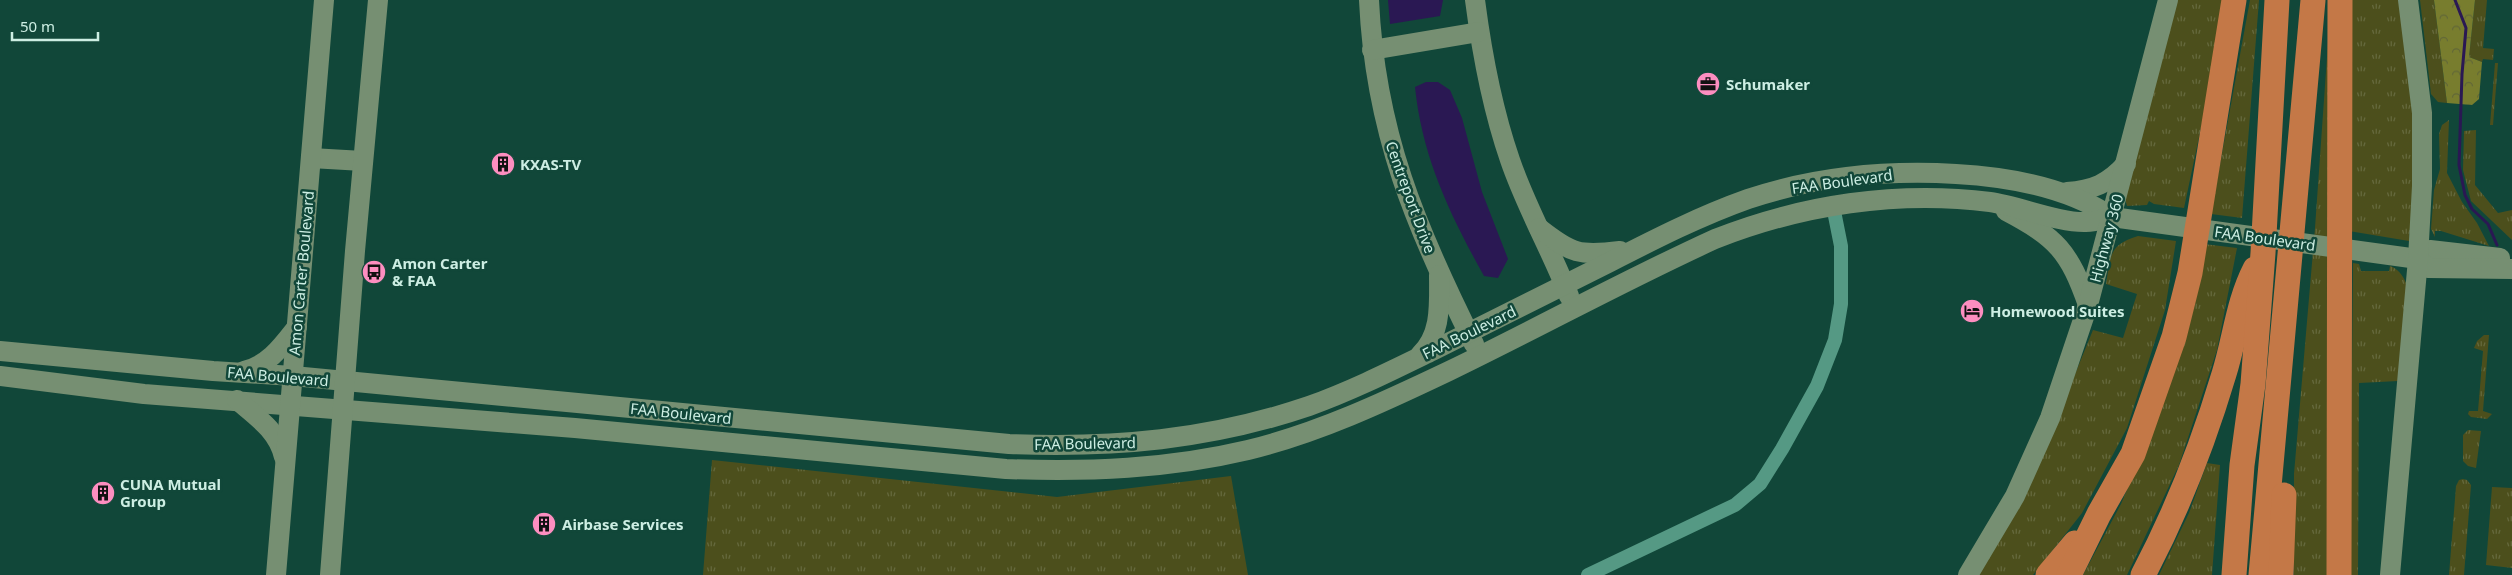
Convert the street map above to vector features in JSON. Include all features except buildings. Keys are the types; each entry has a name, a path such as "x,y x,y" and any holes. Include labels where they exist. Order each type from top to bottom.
{"highway":[{"path":"2069,575 2099,514 2133,454 2155,395 2183,304 2234,0"},
{"path":"2234,575 2242,465 2253,384 2263,253 2277,0"},
{"path":"2261,575 2313,0"},
{"path":"2339,575 2340,0"},
{"path":"2143,575 2183,492 2206,434 2225,372 2244,289 2263,253"},
{"path":"2277,403 2287,434 2281,575"},
{"path":"2048,575 2099,514"}],"street":[{"name":"Amon Carter Boulevard","path":"276,575 324,0"},
{"path":"330,575 344,382 378,0"},
{"name":"Centreport Drive","path":"1369,0 1372,50 1386,125 1399,173 1413,212 1480,356"},
{"path":"1475,0 1479,32 1495,113 1510,161 1537,227 1565,284 1574,308"},
{"name":"Highway 360","path":"1968,575 2015,496 2050,418 2088,305 2168,0"},
{"path":"2390,575 2418,259 2422,186 2422,113 2408,0"},
{"path":"1372,50 1479,32"},
{"path":"311,158 363,161"},
{"path":"2060,192 2088,190 2099,186 2116,175 2126,164"},
{"name":"FAA Boulevard","path":"0,351 237,373 293,376 1009,444 1072,447 1133,444 1238,427 1309,406 1374,379 1672,230 1751,198 1831,180 1895,173 1977,175 2019,181 2060,192 2090,202 2112,217"},
{"path":"1588,575 1735,505 1760,484 1818,386 1835,340 1841,304 1841,246 1833,206 1831,180"},
{"name":"FAA Boulevard","path":"0,376 144,394 290,404 716,441 1006,469 1068,471 1133,469 1248,450 1299,435 1385,402 1715,239 1792,213 1833,206 1916,198 1989,202 2086,222 2112,217 2418,259 2428,268 2512,270"},
{"path":"1989,202 2028,223 2059,246 2070,261 2088,305"},
{"path":"1537,227 1575,251 1588,255 1632,250"},
{"name":"FAA Boulevard","path":"2418,259 2430,250 2512,259"},
{"path":"1417,358 1431,345 1437,321 1439,270"},
{"path":"237,373 256,368 272,358 297,327"},
{"path":"237,400 272,431 281,445 285,460"},
{"path":"716,441 718,417"},
{"path":"1189,436 1194,460"}],"green space":[{"path":"2177,0 2228,0 2184,208 2154,204 2149,201 2147,205 2127,206 2125,199"},
{"path":"2250,0 2259,0 2242,218 2211,214"},
{"path":"2331,0 2332,575 2294,575 2294,474 2315,228"},
{"path":"2351,0 2400,0 2414,105 2416,170 2409,241 2349,231"},
{"path":"2420,0 2434,0 2447,103 2438,102 2431,94"},
{"path":"2434,0 2475,0 2469,57 2482,62 2479,99 2472,105 2447,103"},
{"path":"2475,0 2487,0 2483,48 2494,49 2493,60 2483,59 2482,62 2469,57"},
{"path":"2495,63 2498,63 2493,125 2490,125"},
{"path":"2449,120 2447,173 2489,246 2441,231 2435,231 2435,237 2431,229 2434,190 2440,169 2439,134 2442,125"},
{"path":"2476,130 2475,185 2498,213 2512,210 2512,240 2471,201 2463,170 2464,131"},
{"path":"2138,236 2176,241 2165,310 2127,428 2082,513 2033,575 1977,575 2032,479 2093,330 2123,338 2137,294 2106,284 2110,259 2116,248 2128,239"},
{"path":"2204,244 2237,248 2217,350 2179,465 2127,575 2083,575 2121,504 2152,431"},
{"path":"2353,263 2359,264 2361,271 2389,271 2390,266 2393,267 2403,277 2407,290 2398,381 2359,383 2358,575 2350,575"},
{"path":"2484,335 2489,335 2483,411 2492,414 2487,419 2471,417 2468,414 2469,411 2478,411 2483,351 2474,348 2477,341"},
{"path":"2468,430 2481,431 2476,468 2468,466 2463,461 2463,435"},
{"path":"712,460 1057,497 1231,476 1248,575 703,575"},
{"path":"2207,463 2220,465 2212,575 2159,575 2189,513"},
{"path":"2459,480 2467,480 2471,485 2464,575 2449,575 2456,486"},
{"path":"2492,487 2512,488 2512,568 2486,565"}],"shaded area":[{"path":"1388,0 1443,0 1440,16 1390,24"},
{"path":"1426,82 1438,82 1450,90 1462,118 1482,192 1508,259 1498,278 1484,276 1460,231 1439,185 1424,137 1415,87"}],"waterway":[{"path":"2455,0 2466,28 2462,74 2459,165 2465,195 2472,209 2488,224 2497,245"}],"place":[{"name":"Schumaker","path":"1708,84"},
{"name":"KXAS-TV","path":"503,164"},
{"name":"Amon Carter & FAA","path":"374,272"},
{"name":"Homewood Suites","path":"1972,311"},
{"name":"CUNA Mutual Group","path":"103,493"},
{"name":"Airbase Services","path":"544,524"}]}
